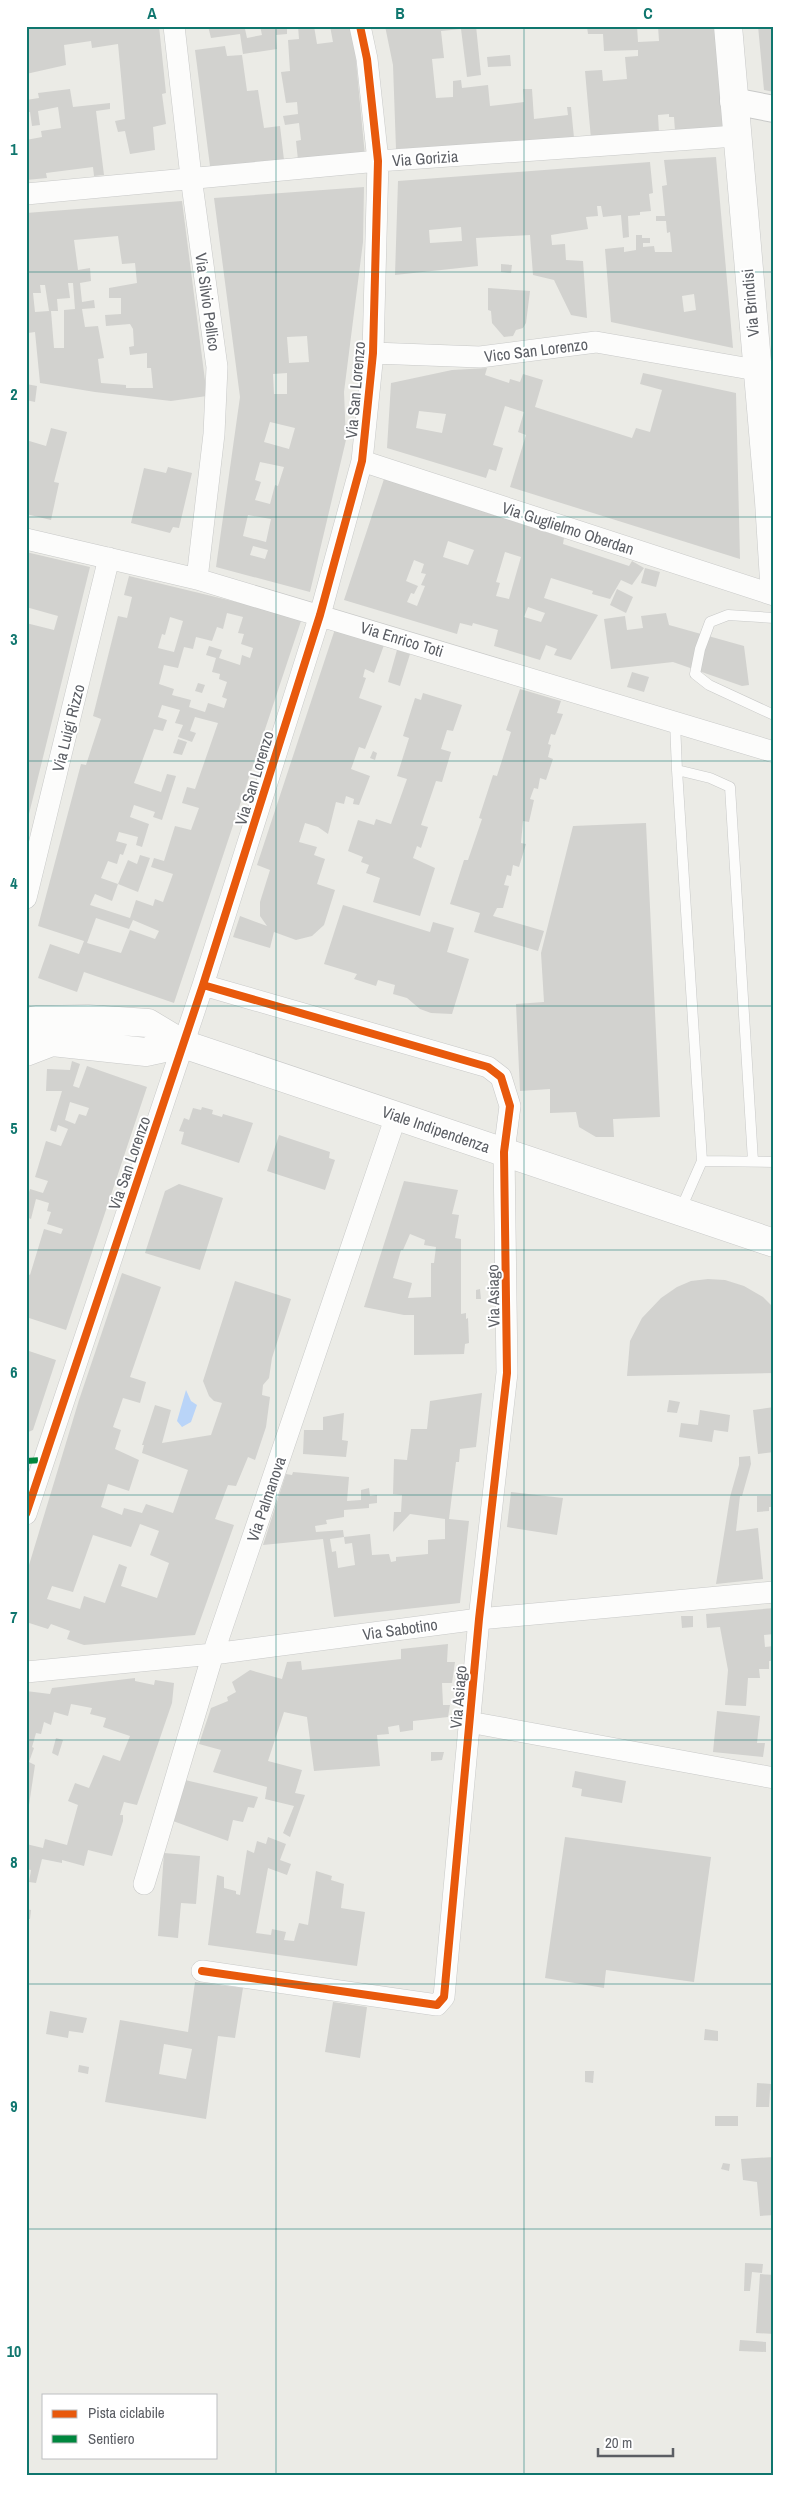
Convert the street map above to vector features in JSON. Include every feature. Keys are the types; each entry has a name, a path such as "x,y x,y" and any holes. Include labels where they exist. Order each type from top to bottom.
{"main road":[{"name":"Via Brindisi","path":"728,26 756,370 771,502 774,580"},
{"name":"Viale Indipendenza","path":"26,1023 36,1020 148,1023 183,1044 774,1243"},
{"path":"26,1052 52,1042 146,1052 183,1044"}],"street":[{"name":"Via Silvio Pellico","path":"174,26 191,177 217,366 214,434 197,579"},
{"name":"Via San Lorenzo","path":"26,1514 203,986 320,614 362,461 373,353 378,161 368,59 360,26"},
{"path":"733,101 774,109"},
{"name":"Via Gorizia","path":"26,194 191,177 378,161 736,136"},
{"name":"Vico San Lorenzo","path":"373,353 480,357 596,342 756,370"},
{"name":"Via Guglielmo Oberdan","path":"362,461 774,595"},
{"name":"Via Enrico Toti","path":"26,539 197,579 320,614 774,752"},
{"name":"Via Luigi Rizzo","path":"26,898 110,558"},
{"name":"Via Asiago","path":"202,1971 436,2005 444,1997 479,1619 507,1374 504,1152 510,1106 501,1077 488,1066 203,986"},
{"name":"Via Palmanova","path":"144,1884 213,1654 396,1116"},
{"name":"Via Sabotino","path":"26,1672 213,1654 479,1619 774,1592"},
{"path":"469,1722 774,1778"}],"lane":[{"path":"774,618 728,615 710,622 700,649 696,674 709,685 774,715"},
{"path":"676,722 702,1161 680,1211"},
{"path":"678,770 710,778 730,787 753,1161"},
{"path":"702,1161 774,1162"}],"water":[{"path":"186,1390 191,1401 197,1405 191,1422 182,1427 177,1421"}],"building":[{"path":"26,26 159,26 166,93 162,94 166,124 153,127 155,150 130,154 125,131 118,132 115,121 125,119 118,44 92,48 91,41 64,45 66,65 26,74"},
{"path":"208,26 252,26 245,29 247,38 262,35 260,26 287,26 287,34 276,35 277,49 243,54 240,34 211,38"},
{"path":"298,26 314,26 317,44 333,42 330,26 351,26 365,156 298,160 296,141 301,140 299,123 285,125 283,116 298,114 297,102 286,103 281,72 290,71 288,40 299,39"},
{"path":"385,26 476,26 481,75 467,77 461,29 441,31 444,58 432,59 436,98 453,97 453,81 461,80 462,88 488,85 490,106 524,102 523,89 532,89 534,119 568,115 567,107 571,107 574,138 396,149 393,65"},
{"path":"637,26 638,42 659,41 658,26 716,26 725,127 675,131 674,117 669,117 669,114 658,115 659,133 591,139 585,71 602,70 603,81 627,79 625,57 638,56 638,50 604,51 603,34 588,34 587,27"},
{"path":"758,26 774,26 774,92 764,90"},
{"path":"225,46 227,56 242,55 247,91 258,90 264,128 280,126 284,160 210,166 195,50"},
{"path":"510,55 511,66 488,67 487,57"},
{"path":"70,89 73,107 110,103 110,109 96,111 104,175 94,176 93,167 46,173 47,178 26,180 26,140 42,137 41,131 61,128 58,107 38,111 40,125 32,126 30,112 26,112 26,100 39,98 38,93"},
{"path":"716,157 733,348 611,322 605,249 624,247 624,252 636,250 636,235 642,235 642,238 650,238 650,243 643,243 643,247 654,246 655,252 672,252 670,232 667,233 666,221 656,221 656,216 665,216 662,186 667,185 664,160","holes":["694,294 696,310 684,312 682,296"]},
{"path":"650,162 653,193 649,194 651,211 640,212 640,215 628,216 629,237 623,238 621,215 603,217 601,206 597,206 598,216 586,217 588,229 551,235 552,245 565,244 566,260 583,261 587,318 571,315 554,280 533,275 530,235 476,238 478,266 395,275 398,181","holes":["461,227 462,241 430,243 429,230"]},
{"path":"364,187 363,242 344,392 346,440 310,592 216,567 240,397 214,198","holes":["307,336 309,362 289,363 287,337","287,373 287,394 274,394 273,374","270,422 295,428 289,449 264,442","260,462 284,467 278,486 275,485 270,504 255,500 261,482 255,480","248,515 271,519 266,542 243,536","253,546 268,550 265,559 250,555"]},
{"path":"182,201 207,396 171,401 40,383 35,332 28,333 26,312 26,213","holes":["118,236 122,264 135,263 137,283 109,288 109,298 121,298 121,314 105,315 106,326 130,324 133,329 134,346 129,347 130,355 147,353 147,368 151,368 153,388 126,388 126,385 101,383 98,359 104,358 98,326 85,327 82,309 95,308 94,300 82,302 80,283 91,281 90,268 78,270 74,240","68,283 73,283 75,309 64,310 64,348 54,348 51,311 58,311 57,299 70,298","40,285 45,285 49,311 35,312 33,293 41,293"]},
{"path":"501,264 512,265 511,273 501,272"},
{"path":"488,288 530,291 526,323 523,328 516,330 513,336 504,337 492,323 491,311 488,310"},
{"path":"487,368 485,375 509,383 510,379 520,382 523,374 543,380 535,407 632,438 636,428 650,432 662,390 640,384 643,373 736,393 740,559 510,487 526,435 518,432 524,412 505,406 493,445 503,448 496,471 489,469 486,478 387,448 391,383 452,370","holes":["419,411 446,414 442,433 416,428"]},
{"path":"26,384 37,386 35,402 26,400"},
{"path":"51,428 67,432 54,482 59,483 51,520 26,514 26,440 46,446"},
{"path":"168,467 192,473 179,528 173,527 170,533 131,523 144,468 166,473"},
{"path":"384,479 564,538 563,544 629,566 632,561 644,568 632,585 621,580 610,599 592,594 593,591 551,578 544,598 598,615 571,660 554,655 557,649 546,645 540,660 494,646 498,630 473,623 472,626 460,623 457,634 344,600","holes":["448,541 474,550 468,565 443,557","505,552 521,557 509,599 496,596 500,583 496,582","414,560 424,564 421,573 426,574 421,585 425,586 417,606 407,602 411,593 414,594 418,586 406,581","528,607 545,613 541,622 524,617"]},
{"path":"26,552 90,567 27,822 26,623 54,630 58,616 26,607"},
{"path":"645,568 660,572 656,587 641,583"},
{"path":"129,576 302,618 174,1003 84,972 77,992 38,978 50,944 79,954 84,941 38,926 81,764 86,765 101,719 93,716 118,616 127,618 132,597 124,595","holes":["227,613 243,617 238,633 244,634 241,644 253,648 250,658 242,655 240,665 219,658 222,650 209,646 206,655 216,658 212,672 220,674 219,679 227,682 222,697 227,699 224,708 208,703 205,712 189,707 191,700 172,695 174,689 159,684 164,665 178,668 184,647 193,649 196,637 212,641 217,627 223,629","170,617 183,621 174,652 158,648 162,634 165,635","162,705 180,710 175,723 183,725 178,737 192,742 196,733 190,731 195,717 218,723 195,789 187,787 182,803 199,808 191,830 175,826 164,861 154,858 151,867 173,874 163,902 155,899 153,906 136,900 130,918 90,905 95,894 112,901 118,884 101,878 108,861 117,864 120,854 123,855 127,844 116,841 119,832 138,837 136,845 142,847 149,824 130,817 134,805 155,812 153,817 162,820 176,776 167,774 161,792 134,783 154,729 163,731 167,720 158,717","96,918 129,929 133,920 159,931 155,939 130,930 121,953 87,943"]},
{"path":"617,589 633,597 626,613 610,605"},
{"path":"666,613 669,625 744,646 749,685 742,686 673,662 611,669 604,619 625,616 627,630 643,628 641,616"},
{"path":"335,629 384,645 374,673 365,669 363,677 366,678 359,698 382,706 365,749 359,747 351,769 370,776 359,805 353,804 354,799 346,796 344,804 336,802 328,834 318,827 305,823 299,842 317,847 314,855 325,859 317,884 335,890 324,925 312,936 296,940 274,932 270,948 233,937 240,916 267,926 260,916 260,902 270,870 257,865"},
{"path":"397,650 410,654 400,686 388,682"},
{"path":"632,672 649,677 644,692 627,687"},
{"path":"198,683 205,685 202,693 195,691"},
{"path":"520,689 561,701 557,713 563,714 555,735 551,734 548,744 551,745 548,757 553,759 546,780 540,778 538,789 534,788 530,799 534,800 529,822 523,821 521,843 526,844 519,867 513,865 511,876 507,875 504,885 509,886 503,908 497,908 493,916 544,931 538,951 474,932 480,913 450,904 464,860 468,860 482,819 479,818 493,775 497,776 511,732 506,730"},
{"path":"423,693 462,705 453,731 447,730 441,749 451,752 442,782 436,781 421,825 428,827 421,848 417,846 413,858 435,868 420,916 373,902 380,878 366,873 369,865 361,862 363,857 348,851 358,820 374,825 376,819 391,824 407,779 397,776 409,738 403,736 415,698 421,700"},
{"path":"178,739 187,742 182,755 173,753"},
{"path":"373,751 377,753 375,760 370,758"},
{"path":"646,823 660,1117 613,1119 614,1137 596,1137 579,1127 576,1112 550,1113 550,1089 520,1091 516,1004 544,1002 541,953 573,826"},
{"path":"140,855 150,858 138,892 118,884 128,860 137,864"},
{"path":"343,905 430,932 433,922 454,928 447,952 469,959 452,1014 431,1013 420,1009 407,998 393,994 395,985 378,980 376,986 354,979 357,974 324,964"},
{"path":"72,1061 80,1064 73,1086 79,1088 87,1066 147,1087 66,1330 26,1317 26,1273 30,1275 44,1229 61,1234 63,1229 47,1224 51,1212 47,1211 49,1203 36,1199 31,1219 26,1217 26,1201 30,1189 43,1193 48,1181 35,1177 46,1141 61,1146 68,1129 58,1125 56,1132 50,1130 62,1091 46,1091 47,1069 70,1070","holes":["70,1102 89,1108 86,1116 79,1114 75,1124 65,1120"]},
{"path":"202,1107 213,1110 212,1114 222,1117 223,1114 253,1123 239,1163 181,1144 184,1132 179,1131 184,1118 189,1120 193,1108 201,1110"},
{"path":"279,1135 330,1152 329,1158 335,1160 325,1190 267,1171"},
{"path":"404,1181 458,1190 452,1214 459,1215 455,1238 461,1239 461,1314 466,1313 466,1319 468,1318 469,1343 465,1344 464,1354 414,1355 414,1315 404,1315 364,1307","holes":["410,1234 425,1240 424,1245 436,1247 434,1263 431,1263 431,1297 408,1298 412,1283 393,1278 401,1250 403,1250"]},
{"path":"179,1184 223,1198 200,1270 145,1253 165,1191"},
{"path":"122,1273 161,1287 130,1377 146,1382 140,1403 123,1398 113,1427 121,1430 115,1449 139,1460 129,1491 108,1484 101,1507 122,1515 124,1508 142,1513 146,1504 173,1513 188,1470 142,1453 144,1445 142,1445 155,1405 171,1410 162,1443 211,1435 222,1403 214,1401 209,1396 203,1381 235,1281 291,1299 272,1358 269,1378 263,1385 262,1395 270,1397 266,1427 255,1460 248,1457 236,1486 228,1485 215,1519 234,1525 195,1635 84,1645 67,1639 70,1631 51,1624 48,1629 26,1622 26,1575 79,1400","holes":["140,1524 159,1531 150,1555 169,1563 157,1598 121,1586 127,1567 119,1564 105,1603 84,1596 80,1609 47,1599 52,1586 73,1592 93,1535 131,1547"]},
{"path":"725,1280 744,1286 763,1297 774,1308 774,1373 627,1376 630,1341 642,1318 661,1298 677,1287 691,1281"},
{"path":"480,1289 481,1299 476,1299 476,1290"},
{"path":"26,1350 56,1360 33,1430 26,1433"},
{"path":"482,1393 476,1447 460,1449 459,1462 456,1462 449,1519 469,1521 460,1603 334,1617 323,1539 263,1545 286,1474 292,1475 293,1472 349,1477 347,1501 361,1500 361,1490 369,1488 370,1496 377,1495 377,1503 369,1504 369,1508 344,1510 344,1517 326,1520 327,1524 315,1526 316,1532 343,1530 344,1537 370,1534 372,1555 389,1554 391,1562 396,1561 396,1557 428,1554 428,1540 445,1539 445,1519 410,1514 393,1532 394,1512 401,1512 402,1495 393,1494 394,1459 407,1460 411,1429 427,1429 430,1401","holes":["344,1537 345,1544 352,1543 355,1565 338,1568 336,1551 332,1552 330,1539"]},
{"path":"669,1400 680,1402 677,1413 667,1412"},
{"path":"774,1407 774,1452 758,1454 753,1410"},
{"path":"700,1410 730,1415 728,1432 714,1430 712,1442 679,1437 681,1423 698,1425"},
{"path":"344,1413 342,1440 348,1441 346,1457 303,1454 304,1430 323,1430 323,1417"},
{"path":"750,1456 751,1464 742,1496 740,1496 736,1531 758,1528 763,1579 716,1584 730,1497 739,1465 739,1457"},
{"path":"511,1492 563,1498 557,1535 507,1527"},
{"path":"757,1496 774,1496 774,1507 769,1507 769,1511 757,1512"},
{"path":"774,1608 774,1634 764,1635 765,1647 774,1646 774,1661 769,1661 769,1669 759,1669 760,1678 748,1678 746,1706 725,1705 728,1670 720,1627 707,1628 706,1614"},
{"path":"681,1616 693,1616 693,1627 682,1628"},
{"path":"448,1644 447,1662 455,1662 452,1683 442,1683 443,1705 450,1705 448,1717 413,1721 413,1730 400,1732 399,1725 388,1727 389,1734 377,1735 380,1766 314,1771 307,1717 284,1712 268,1761 302,1770 295,1793 305,1795 290,1837 283,1833 294,1806 265,1799 267,1787 213,1772 221,1750 199,1744 211,1708 228,1701 227,1697 236,1692 232,1682 250,1670 282,1679 287,1662 301,1661 302,1670 401,1659 401,1649"},
{"path":"135,1678 135,1681 154,1685 155,1680 174,1683 172,1703 137,1805 124,1802 120,1815 123,1815 123,1821 112,1856 88,1850 84,1866 62,1860 62,1863 42,1859 36,1883 29,1882 31,1870 26,1869 26,1844 43,1848 45,1839 67,1845 78,1805 68,1801 75,1783 89,1788 103,1755 120,1761 130,1736 103,1727 106,1718 90,1714 92,1708 71,1704 68,1716 54,1712 51,1725 44,1722 41,1734 36,1733 32,1747 34,1748 29,1762 35,1765 26,1825 26,1691 50,1694 52,1688"},
{"path":"717,1711 760,1716 757,1743 765,1743 763,1757 713,1752"},
{"path":"56,1738 63,1740 58,1756 52,1753"},
{"path":"431,1752 444,1752 442,1760 431,1761"},
{"path":"575,1771 626,1781 622,1803 581,1796 582,1789 572,1787"},
{"path":"185,1780 258,1797 254,1808 248,1807 243,1822 233,1820 228,1841 173,1821"},
{"path":"268,1837 286,1844 280,1860 291,1864 287,1875 268,1868 256,1933 271,1935 272,1929 286,1932 284,1940 294,1941 299,1923 308,1925 316,1871 332,1876 331,1880 344,1884 341,1908 365,1912 357,1966 208,1945 217,1875 224,1877 224,1888 236,1891 236,1894 240,1895 247,1850 254,1853 257,1841 266,1844"},
{"path":"565,1837 711,1857 694,1982 606,1970 604,1988 545,1978"},
{"path":"164,1853 200,1856 196,1904 181,1903 178,1938 158,1936"},
{"path":"26,1909 31,1910 30,1919 26,1919"},
{"path":"195,1982 243,1988 235,2038 218,2036 206,2119 105,2102 120,2020 188,2032","holes":["164,2044 192,2049 186,2079 159,2074"]},
{"path":"333,2002 367,2007 360,2058 325,2052"},
{"path":"50,2011 87,2018 83,2033 69,2031 68,2038 46,2034"},
{"path":"705,2029 718,2031 718,2041 704,2040"},
{"path":"772,2059 774,2091 770,2090 769,2107 756,2107 757,2083 771,2084"},
{"path":"79,2065 89,2067 88,2074 78,2072"},
{"path":"585,2071 594,2071 593,2083 585,2082"},
{"path":"715,2116 738,2116 738,2126 715,2126"},
{"path":"774,2157 774,2215 760,2216 757,2182 743,2180 741,2159"},
{"path":"723,2163 730,2164 729,2171 721,2169"},
{"path":"745,2263 763,2264 762,2273 752,2272 750,2291 744,2291"},
{"path":"760,2274 774,2275 774,2334 756,2333"},
{"path":"740,2340 766,2342 766,2352 739,2351"}],"marked path":[{"path":"26,1461 43,1460"}],"cycle path":[{"path":"26,1514 203,985 320,615 362,461 373,353 378,161 367,59 360,26"},
{"path":"202,1971 437,2005 444,1997 479,1619 507,1373 504,1152 510,1106 501,1077 488,1067 203,985"}]}
